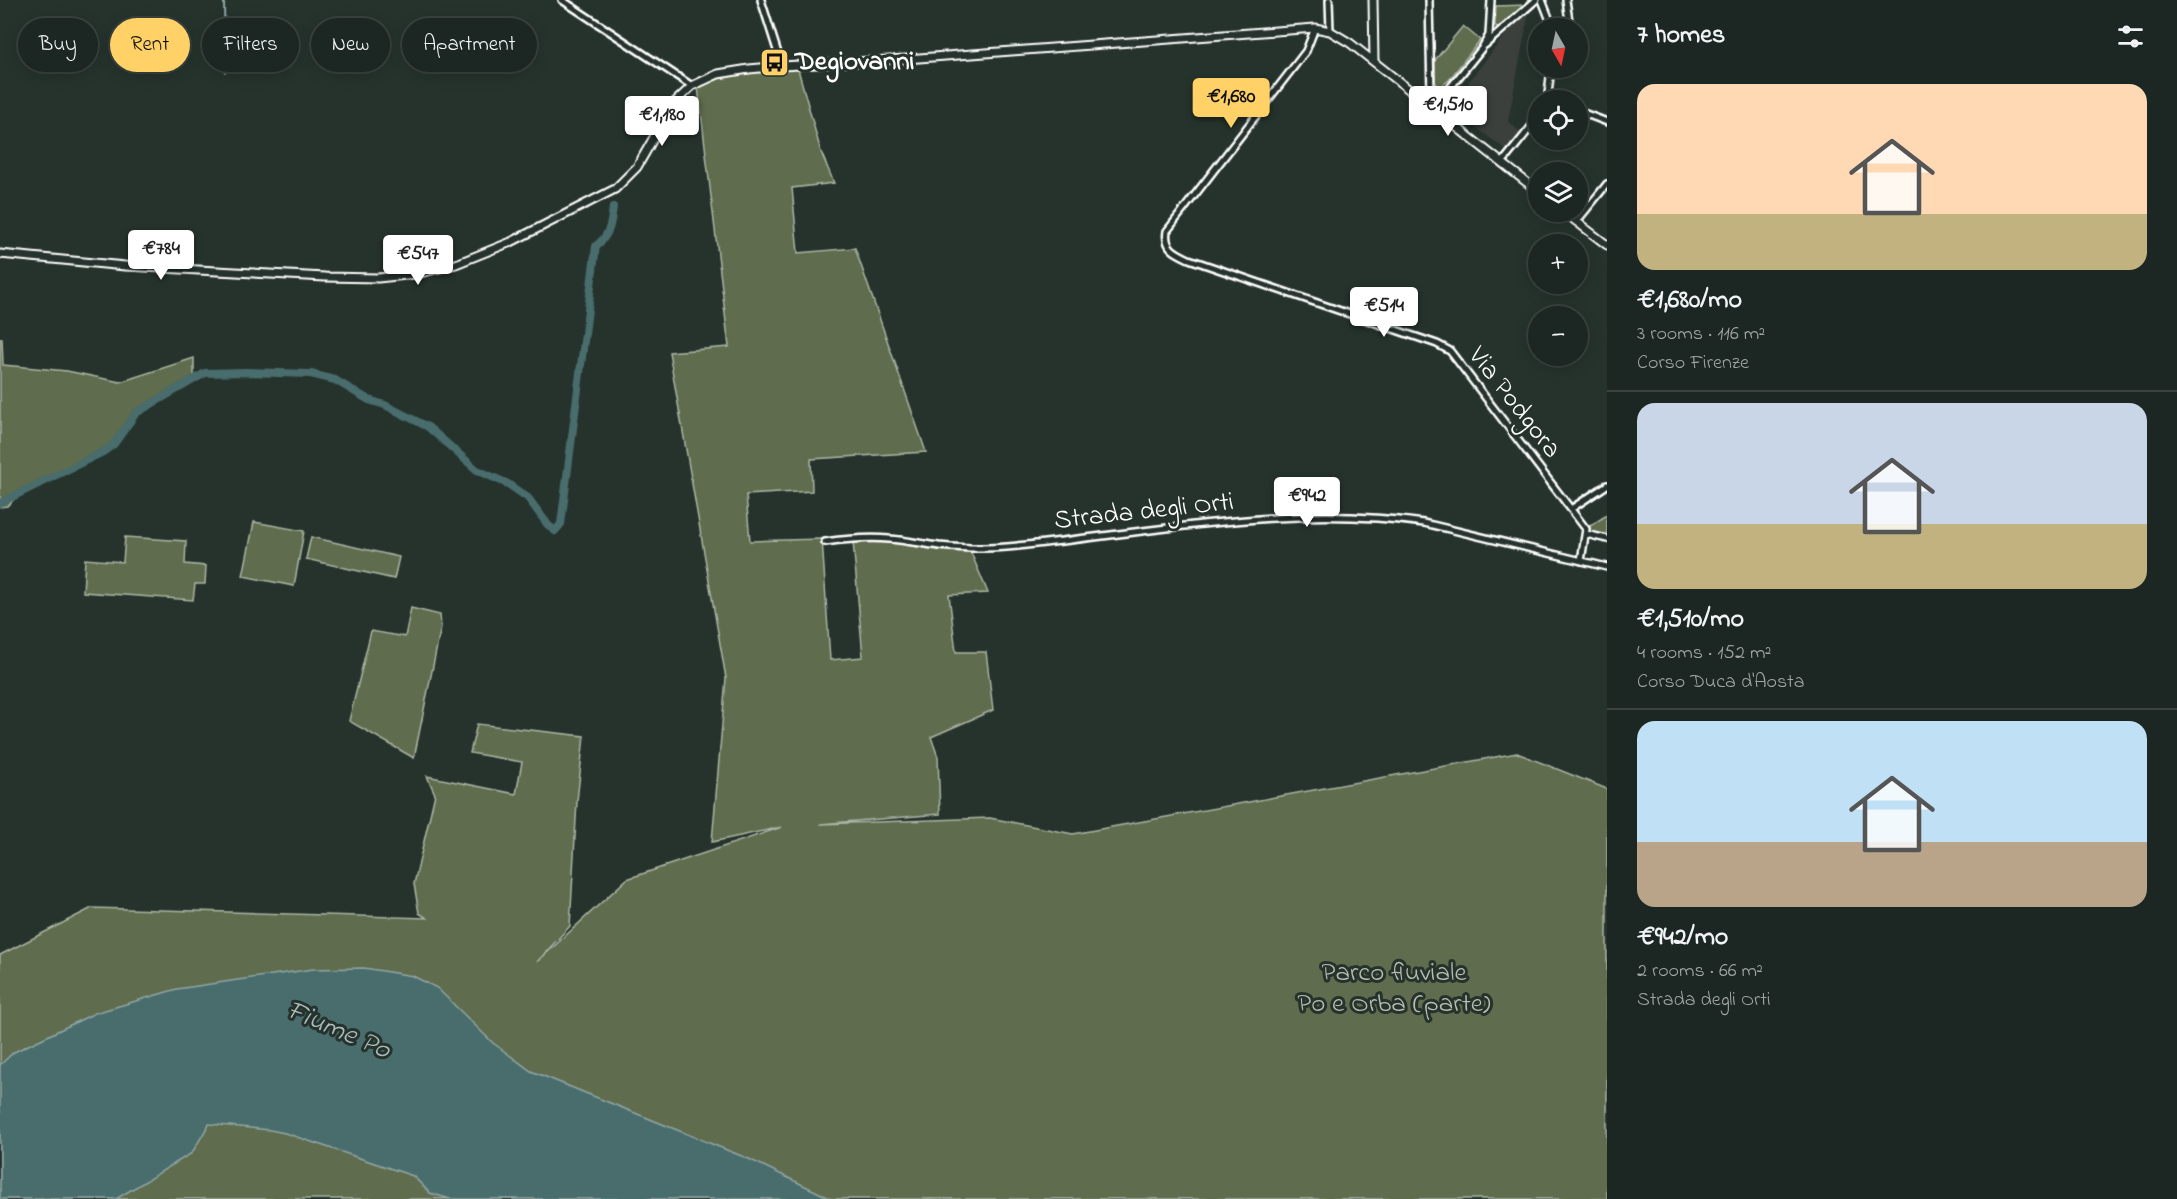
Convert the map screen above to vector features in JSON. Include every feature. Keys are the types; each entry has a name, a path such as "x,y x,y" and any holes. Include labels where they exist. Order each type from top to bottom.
{"street":[{"path":"562,0 692,86"},
{"path":"761,0 782,66"},
{"path":"1329,0 1330,31"},
{"path":"1373,0 1374,61"},
{"path":"1429,0 1431,108"},
{"path":"1431,108 1482,48 1536,0"},
{"path":"1542,0 1549,18"},
{"path":"1566,0 1569,18"},
{"path":"1482,48 1489,35 1491,2"},
{"path":"0,254 135,267 325,277 378,278 432,270 456,264 511,242 615,189 637,167 673,104 692,86 731,71 1315,28 1330,31 1374,61 1528,183"},
{"name":"Via Podgora","path":"1315,28 1306,51 1167,231 1167,244 1170,249 1189,260 1444,346 1455,357 1571,509 1586,530 1586,534"},
{"path":"1588,115 1607,122"},
{"path":"1502,163 1528,131"},
{"path":"1588,207 1607,184"},
{"path":"1578,222 1607,245"},
{"path":"1571,509 1607,484"},
{"name":"Strada degli Orti","path":"825,542 862,538 890,539 939,546 1005,547 1220,522 1344,516 1424,523 1607,567"},
{"path":"1581,561 1586,534 1607,539"}],"shaded area":[{"path":"1529,12 1508,121 1520,132 1506,150 1449,107 1505,35"}],"green space":[{"path":"1526,5 1500,28 1495,26 1496,6"},
{"path":"1463,26 1480,40 1449,80 1439,88 1435,81 1435,60"},
{"name":"Parco fluviale Po e Orba (parte)","path":"798,69 821,152 834,183 792,188 798,253 855,248 926,452 811,459 812,491 746,495 750,541 822,539 830,660 863,657 853,541 919,543 969,548 988,593 949,595 956,652 986,652 993,710 931,737 938,757 940,814 820,824 990,818 1073,834 1517,753 1607,789 1607,1199 0,1199 0,955 92,908 427,918 419,913 414,884 435,794 427,776 516,794 522,762 470,753 477,724 584,736 577,801 570,926 537,962 627,879 782,827 712,842 726,678 669,352 729,347 698,87 731,74"},
{"path":"0,338 2,338 3,365 67,371 120,382 194,358 194,378 139,411 123,427 112,445 88,460 44,480 20,494 7,506 0,507"},
{"path":"1607,515 1607,536 1589,532 1590,526"},
{"path":"254,522 304,531 294,586 243,576"},
{"path":"125,537 186,541 185,564 206,566 205,584 195,584 193,600 83,592 85,559 123,562"},
{"path":"311,537 399,557 394,579 306,559"},
{"path":"411,608 440,615 441,627 414,758 349,721 371,631 405,637"}],"water":[{"name":"Fiume Po","path":"364,968 413,976 437,988 493,1043 531,1071 749,1159 832,1199 450,1199 430,1193 413,1176 285,1133 209,1124 192,1153 116,1199 0,1199 0,1065 14,1052 95,1013 177,989 313,969"}],"waterway":[{"path":"224,0 224,18"},
{"path":"0,503 103,452 114,444 136,413 205,373 311,374 335,380 369,400 385,405 428,427 477,470 508,484 528,498 555,531 561,524 596,246 609,229 613,207"}],"place":[{"name":"Degiovanni","path":"774,62"}]}
